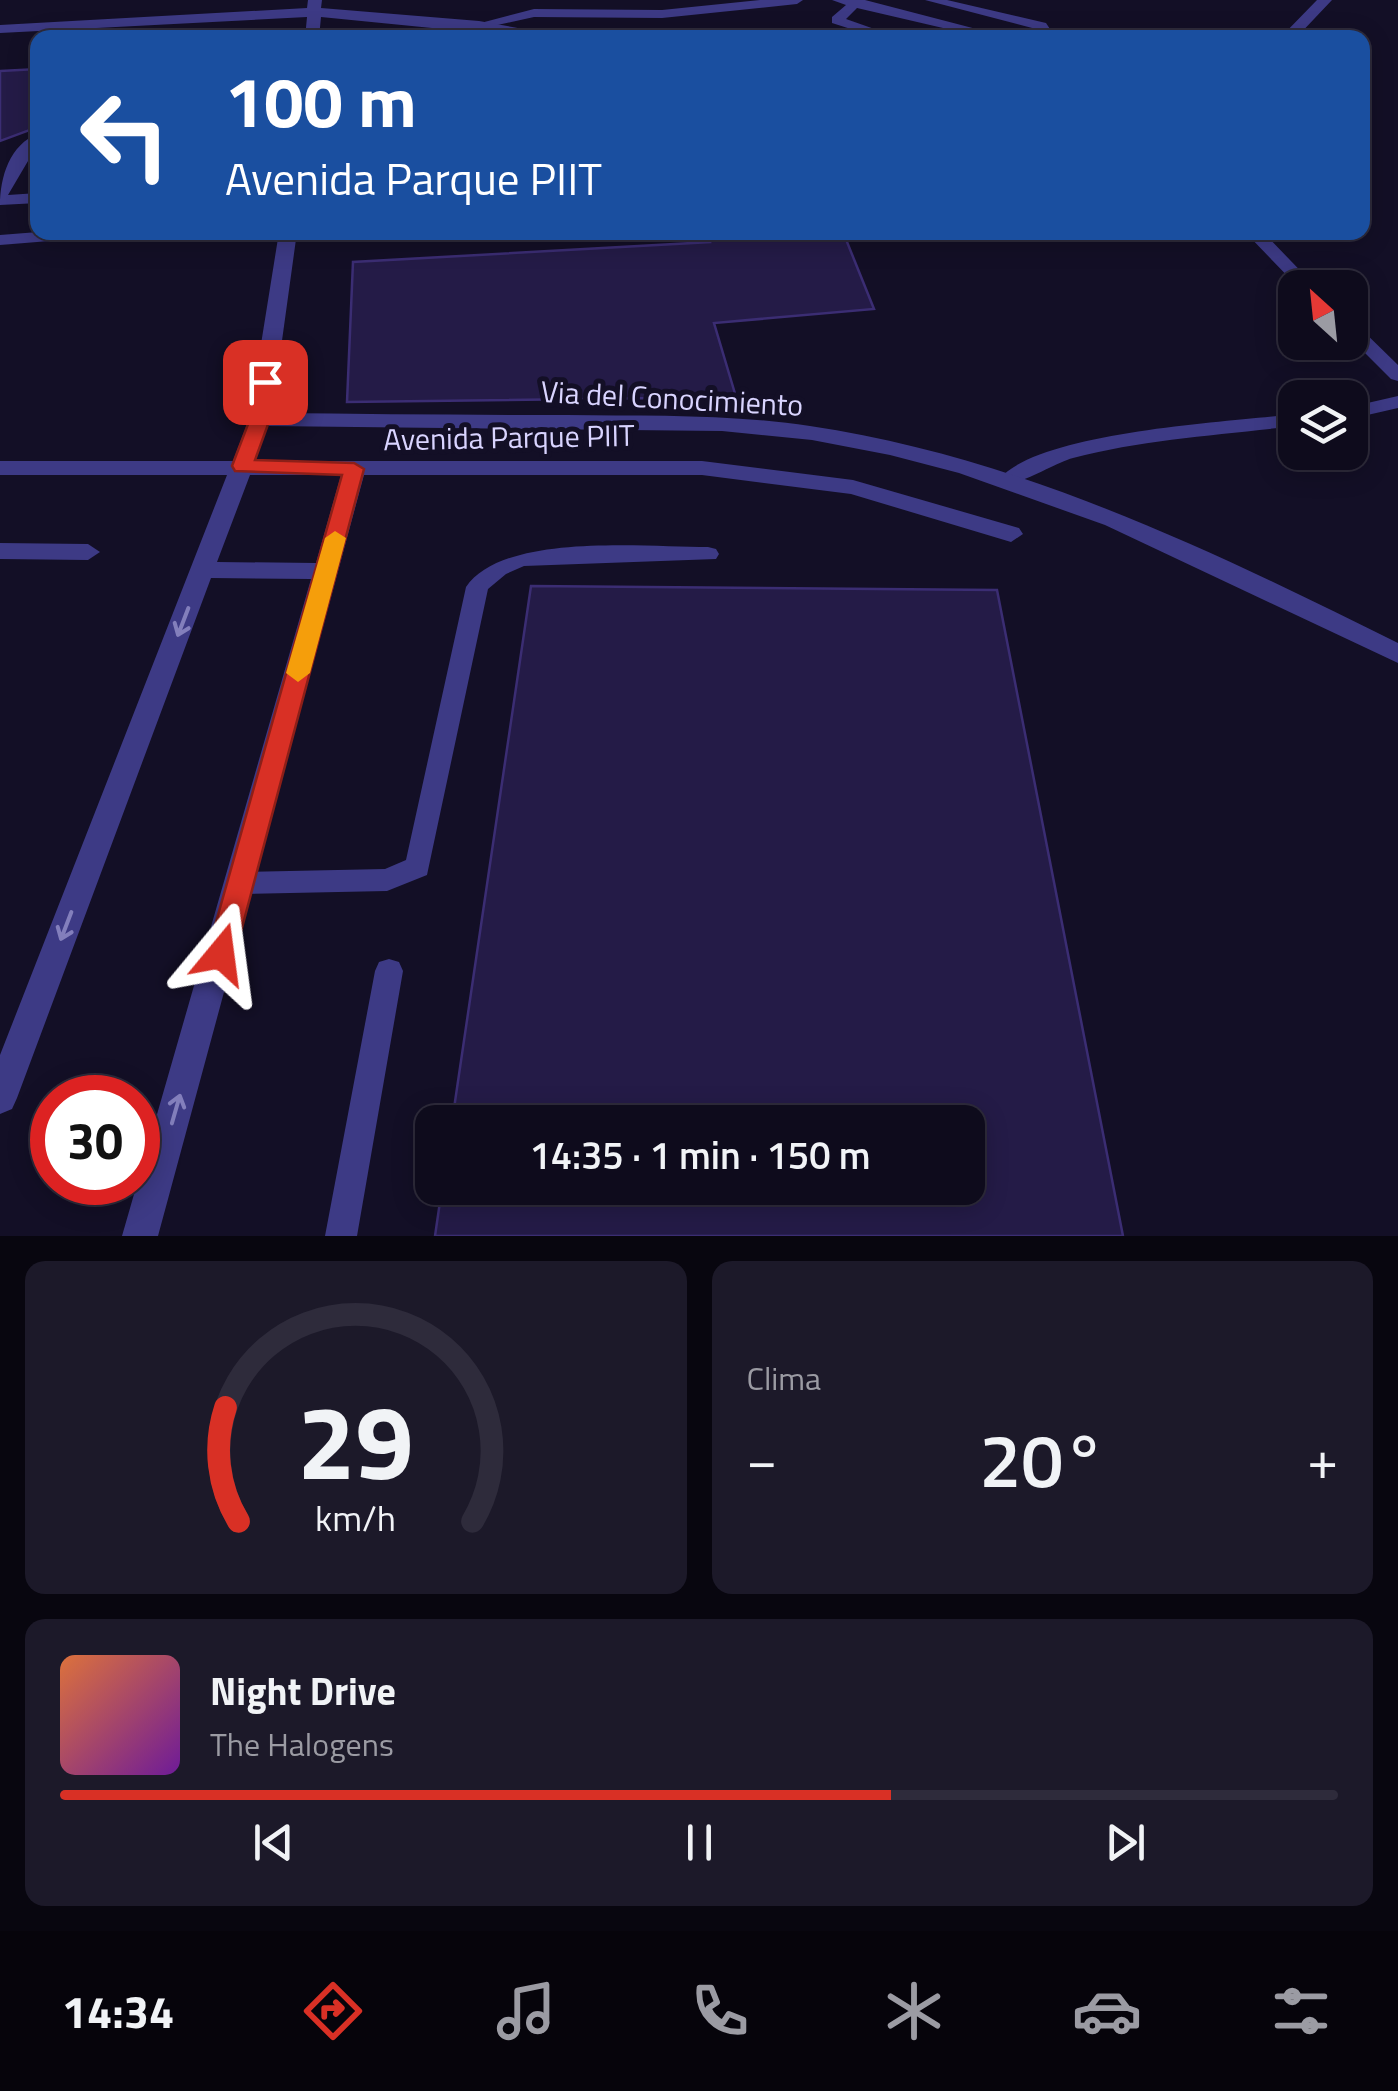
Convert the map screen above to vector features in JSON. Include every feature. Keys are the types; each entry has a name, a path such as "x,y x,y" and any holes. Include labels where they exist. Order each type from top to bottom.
{"street":[{"path":"1295,30 1325,0"},
{"path":"0,29 314,6 510,30"},
{"path":"0,240 30,238"},
{"path":"0,1098 260,419 287,240"},
{"name":"Via del Conocimiento","path":"260,419 729,424 871,444 1009,479 1180,545 1398,654"},
{"name":"Avenida Parque PIIT","path":"0,468 646,465 758,472 885,495 1010,534"},
{"path":"140,1236 354,469"},
{"path":"0,552 88,552"},
{"path":"202,570 326,571"}],"lane":[{"path":"479,25 534,13 662,14 796,0"},
{"path":"838,0 857,1 973,30"},
{"path":"931,0 1041,26 1044,30"},
{"path":"857,1 839,23 865,30"},
{"path":"30,142 7,168 0,198 30,198"},
{"path":"1261,240 1290,270"},
{"path":"1368,346 1398,376"},
{"path":"1368,410 1393,407"},
{"path":"1009,479 1033,463 1084,450 1278,422"},
{"path":"241,883 387,880 418,867 477,587 487,574 522,558 544,556 708,554"},
{"path":"342,1236 389,970"}],"building":[{"path":"30,69 30,130 0,141 0,71"},
{"path":"846,240 874,309 714,323 736,397 347,402 353,262 710,242"},
{"path":"531,586 997,590 1123,1236 435,1236 440,1205 985,1205 985,1105 455,1105"}],"slow traffic":[{"path":"298,673 335,538"}],"route":[{"path":"221,954 354,469 242,466 260,419 265,382"}]}
